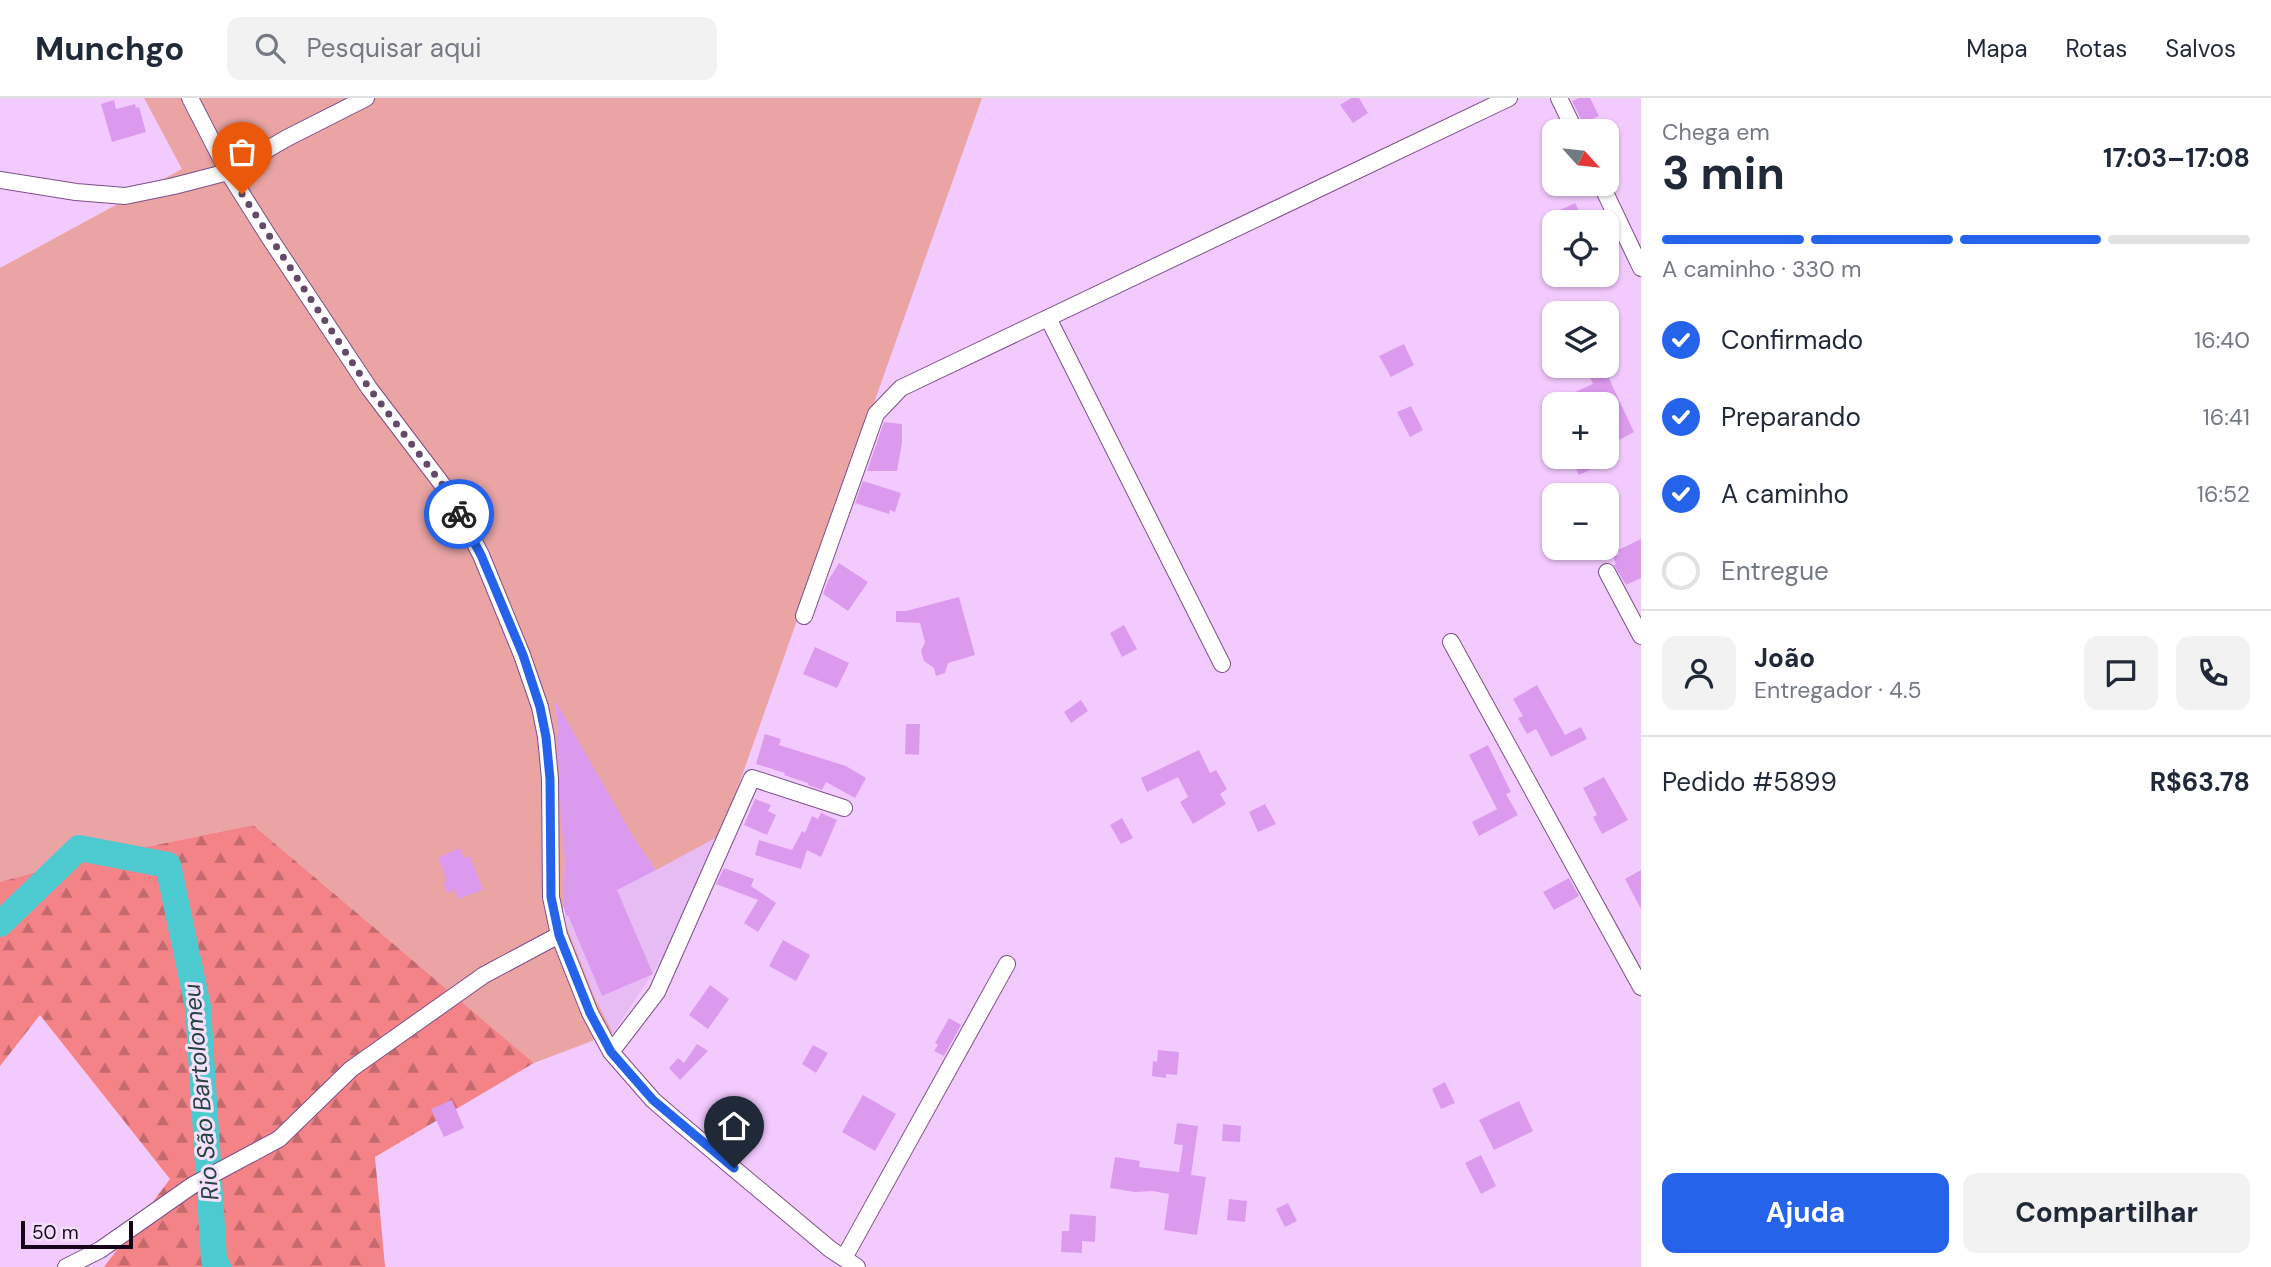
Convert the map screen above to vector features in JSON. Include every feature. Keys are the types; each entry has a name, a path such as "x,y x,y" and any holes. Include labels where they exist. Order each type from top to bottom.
{"street":[{"path":"190,98 228,172 369,388 448,492 481,555 523,655 540,707 550,779 551,897 559,935 590,1013 611,1052 653,1100 851,1263 1007,964"},
{"path":"0,180 125,197 228,172 286,138 366,98"},
{"path":"804,616 876,414 901,388 1509,98"},
{"path":"1559,98 1569,119"},
{"path":"1607,196 1641,268"},
{"path":"1048,318 1222,664"},
{"path":"1608,572 1641,636"},
{"path":"1451,642 1641,987"},
{"path":"611,1052 657,992 752,778 844,808"},
{"path":"66,1267 100,1250 193,1185 279,1139 351,1069 484,975 559,935"}],"shaded area":[{"path":"144,98 982,98 721,835 656,870 634,839 556,704 565,858 563,917 594,996 613,1033 534,1063 253,825 68,863 0,882 0,268 182,169"},
{"path":"721,835 686,923 613,1033 594,996 563,917"}],"green space":[{"path":"253,825 534,1063 375,1157 385,1267 104,1267 170,1179 40,1015 0,1066 0,882 68,863"}],"building":[{"path":"1351,98 1359,98 1368,113 1353,123 1340,105"},
{"path":"1590,98 1599,116 1581,119 1572,101"},
{"path":"114,100 116,109 135,104 136,108 139,107 146,132 112,142 101,104"},
{"path":"1575,203 1579,210 1560,210"},
{"path":"1404,344 1414,365 1391,377 1379,356"},
{"path":"1590,378 1609,378 1615,392 1575,392 1593,384"},
{"path":"1619,400 1634,432 1619,440"},
{"path":"1411,406 1423,430 1410,437 1397,412"},
{"path":"884,422 902,424 897,471 867,471"},
{"path":"1576,469 1592,469 1579,475"},
{"path":"863,481 901,493 895,512 890,510 889,514 855,503"},
{"path":"1641,539 1641,578 1626,585 1614,565 1614,560 1619,560 1619,550"},
{"path":"839,563 868,582 848,611 823,594"},
{"path":"959,597 975,655 948,663 945,673 936,676 934,668 924,661 921,651 925,642 920,623 896,622 896,611 906,611"},
{"path":"1124,625 1137,649 1122,657 1110,633"},
{"path":"815,647 849,663 837,688 803,674"},
{"path":"1537,685 1565,735 1581,727 1587,739 1551,757 1536,729 1527,734 1518,718 1523,716 1513,699"},
{"path":"1081,700 1088,711 1071,723 1064,712"},
{"path":"556,702 634,838 656,870 617,890 653,974 602,996 563,905 565,860"},
{"path":"906,724 920,724 919,755 905,754"},
{"path":"765,734 781,739 779,745 846,766 866,778 855,798 826,782 822,790 784,775 785,773 756,764"},
{"path":"1488,745 1511,792 1506,794 1518,815 1479,836 1472,822 1497,809 1469,755"},
{"path":"1199,750 1210,773 1216,770 1227,789 1220,794 1226,804 1193,824 1180,802 1188,797 1178,777 1147,792 1141,778"},
{"path":"1604,777 1628,820 1602,834 1593,817 1597,815 1583,788"},
{"path":"755,799 771,805 768,811 776,815 767,835 744,825"},
{"path":"1265,804 1276,824 1258,832 1249,812"},
{"path":"821,813 837,820 821,857 807,850 801,869 755,855 759,840 792,850 802,831 805,833 812,816 818,819"},
{"path":"1122,818 1133,838 1121,844 1110,825"},
{"path":"460,848 464,858 470,856 483,890 458,899 455,890 447,893 443,882 447,881 438,858"},
{"path":"724,868 754,879 751,886 776,903 758,932 744,923 758,900 716,884"},
{"path":"1641,870 1641,909 1625,879"},
{"path":"1569,878 1579,896 1554,910 1543,892"},
{"path":"783,940 810,955 796,981 769,966"},
{"path":"710,985 729,999 708,1029 689,1015"},
{"path":"949,1018 961,1025 944,1056 934,1051 938,1045 935,1043"},
{"path":"697,1044 708,1051 680,1080 669,1068 678,1058 684,1063"},
{"path":"813,1045 828,1053 816,1073 802,1064"},
{"path":"1158,1050 1179,1052 1177,1075 1166,1074 1166,1078 1152,1076 1153,1061 1157,1062"},
{"path":"1445,1082 1455,1103 1441,1109 1432,1089"},
{"path":"863,1095 896,1114 875,1151 842,1132"},
{"path":"452,1100 464,1128 444,1137 431,1109"},
{"path":"1519,1101 1533,1131 1494,1150 1479,1120"},
{"path":"1177,1123 1198,1126 1191,1175 1206,1177 1197,1235 1164,1230 1169,1194 1110,1188 1115,1157 1140,1161 1139,1167 1179,1172 1183,1145 1174,1144"},
{"path":"1223,1124 1241,1126 1240,1142 1222,1141"},
{"path":"1481,1155 1496,1186 1481,1194 1465,1163"},
{"path":"1229,1199 1247,1201 1245,1222 1227,1220"},
{"path":"1288,1203 1297,1221 1285,1227 1276,1209"},
{"path":"1070,1214 1096,1216 1095,1242 1082,1241 1082,1253 1061,1252 1062,1231 1069,1231"}],"waterway":[{"name":"Rio São Bartolomeu","path":"0,924 79,848 168,865 198,1007 214,1259 218,1267"},
{"path":"204,1267 214,1259"}],"way so far":[{"path":"242,194 369,388 448,492 459,514"}],"route":[{"path":"459,514 481,555 523,655 540,707 550,779 551,897 559,935 590,1013 611,1052 653,1100 734,1168"}]}
